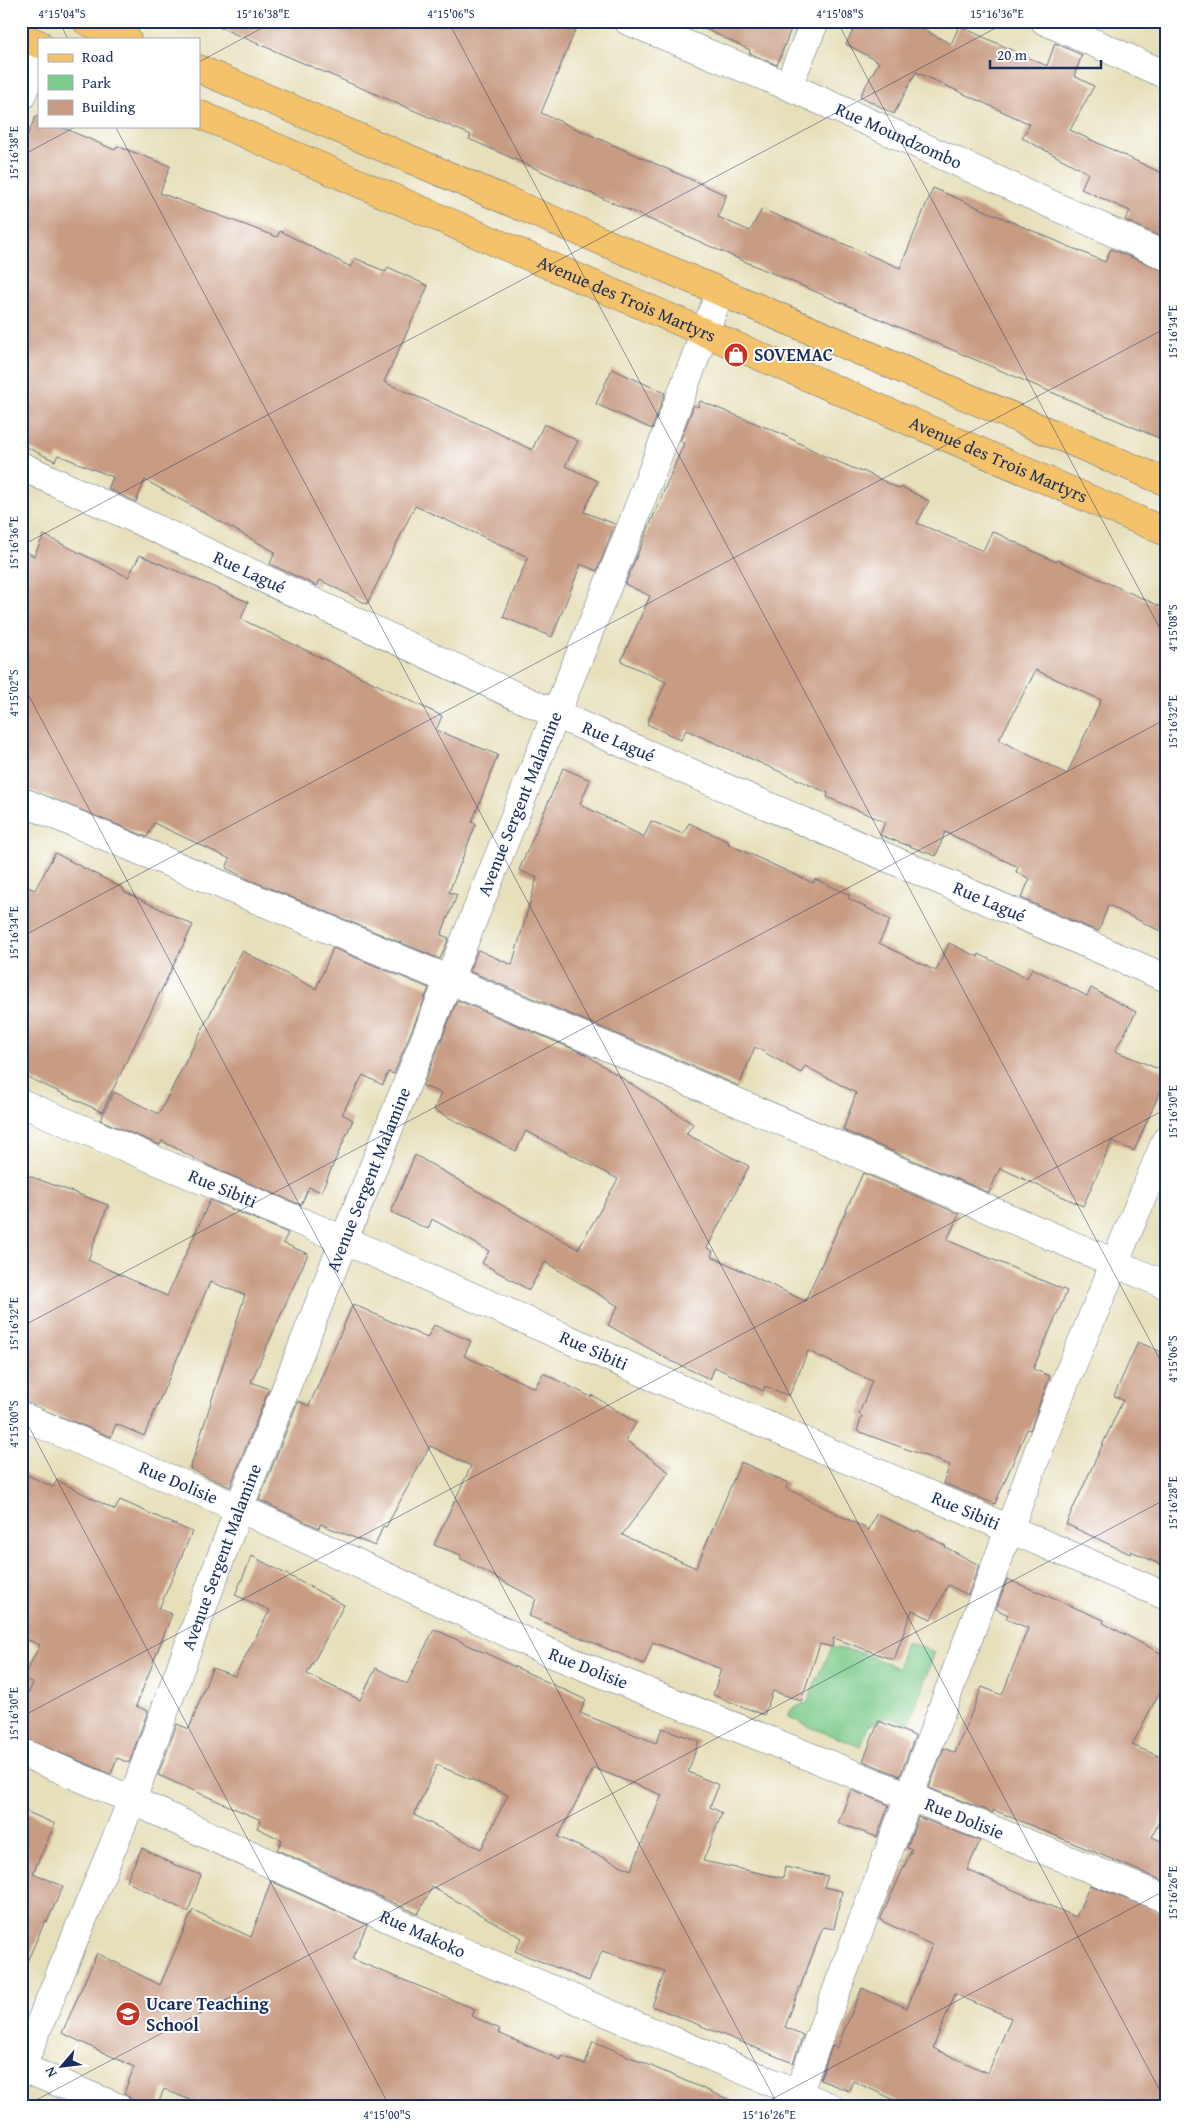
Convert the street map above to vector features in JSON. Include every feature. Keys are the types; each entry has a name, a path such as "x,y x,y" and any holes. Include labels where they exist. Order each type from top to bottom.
{"main road":[{"path":"86,21 125,38"},
{"path":"21,37 38,44"},
{"path":"200,69 1166,482"},
{"name":"Avenue des Trois Martyrs","path":"200,114 1166,532"}],"street":[{"name":"Rue Moundzombo","path":"628,21 788,86 1166,256"},
{"path":"788,86 815,21"},
{"path":"1045,21 1166,75"},
{"path":"21,97 38,55"},
{"name":"Avenue Sergent Malamine","path":"21,2068 132,1800 239,1508 344,1240 628,535 720,292"},
{"name":"Rue Lagué","path":"21,466 555,714 1166,978"},
{"path":"21,801 450,980 1166,1285"},
{"name":"Rue Sibiti","path":"21,1103 344,1240 656,1378 1166,1596"},
{"path":"795,2100 1056,1404 1166,1140"},
{"name":"Rue Dolisie","path":"21,1416 239,1508 548,1652 1166,1899"},
{"name":"Rue Makoko","path":"21,1752 132,1800 440,1942 795,2100 830,2107"},
{"path":"21,2068 117,2107"}],"green space":[{"path":"906,1642 935,1652 909,1723 886,1717 868,1726 861,1747 787,1716 793,1708 808,1702 832,1647 862,1653 898,1668"}],"building":[{"path":"205,21 579,21 541,113 726,195 718,217 750,231 762,209 900,268 933,188 1105,262 1111,249 1166,271 1166,441 732,256 469,139 471,135"},
{"path":"688,21 794,21 777,65 749,53 750,50"},
{"path":"858,21 907,21 951,44 959,26 1047,66 1055,43 1082,55 1074,76 1094,86 1070,130 1166,175 1166,239 1125,220 1130,211 1081,189 1088,173 1022,138 1030,124 916,72 894,114 860,96 879,62 846,44"},
{"path":"36,116 38,117 38,128 64,128 115,150 117,146 170,166 160,193 277,237 280,231 351,267 355,258 386,272 388,267 428,286 384,382 488,428 532,450 544,424 578,441 565,466 598,481 584,512 615,524 597,571 581,564 552,637 503,617 528,557 415,506 367,604 320,580 317,586 270,564 275,552 145,480 136,502 108,489 113,477 58,455 55,461 21,444 21,149"},
{"path":"612,369 665,393 652,429 596,404"},
{"path":"700,401 780,433 822,455 863,471 900,489 902,487 929,501 917,523 983,551 992,531 1056,562 1057,560 1166,609 1166,934 1108,905 1099,931 1087,927 1021,898 1030,879 1016,872 1018,867 945,832 936,856 880,835 885,822 827,797 828,793 686,730 681,740 647,724 666,682 621,661 650,596 625,584 684,443 680,441 694,405 698,407","holes":["1036,670 1101,700 1067,774 999,740"]},
{"path":"44,535 128,577 140,555 248,602 241,619 442,716 436,730 498,755 472,822 476,824 449,892 457,895 441,935 449,938 440,959 250,880 226,868 230,859 154,823 147,837 21,786 21,549 34,556"},
{"path":"563,768 590,780 580,804 644,837 651,821 683,834 689,823 729,842 728,844 813,883 815,879 850,895 848,898 890,920 879,943 936,971 949,943 978,957 979,954 1027,978 1032,968 1087,996 1091,988 1136,1012 1115,1051 1166,1072 1166,1078 1134,1151 1112,1141 1083,1206 1000,1168 989,1193 843,1130 856,1093 805,1066 801,1073 755,1047 739,1086 469,971 478,950 512,965 537,878 519,870"},
{"path":"55,853 124,889 123,891 193,925 102,1112 21,1074 21,884 35,890"},
{"path":"333,948 429,988 394,1074 388,1072 383,1085 363,1075 342,1114 353,1120 321,1192 309,1187 301,1205 215,1169 162,1141 160,1145 100,1120 114,1092 159,1114 242,951 316,989"},
{"path":"457,1000 585,1054 693,1124 686,1134 749,1166 707,1248 713,1251 711,1256 805,1301 863,1173 959,1214 947,1240 1067,1291 1033,1369 1050,1376 1030,1430 1027,1429 995,1504 943,1483 950,1465 857,1431 862,1416 859,1414 872,1381 808,1351 789,1396 765,1386 763,1391 715,1367 710,1379 669,1360 608,1325 618,1306 545,1262 529,1290 482,1263 489,1251 432,1219 428,1229 391,1212 415,1155 578,1249 618,1179 526,1131 516,1151 434,1110 441,1093 423,1086"},
{"path":"21,1173 108,1205 88,1260 167,1296 210,1200 288,1233 283,1243 308,1254 251,1382 269,1389 230,1487 190,1469 245,1295 210,1282 144,1436 116,1424 111,1437 21,1401"},
{"path":"353,1304 427,1338 434,1325 471,1341 464,1356 535,1388 543,1373 591,1397 592,1395 636,1423 626,1440 669,1472 622,1535 696,1568 741,1462 788,1483 786,1488 869,1530 876,1514 916,1532 917,1530 979,1565 968,1595 948,1585 931,1619 912,1610 894,1660 834,1638 832,1647 820,1644 801,1701 773,1691 764,1715 713,1695 721,1669 653,1642 644,1664 529,1616 536,1599 460,1558 461,1555 434,1545 471,1466 430,1446 386,1527 383,1526 375,1546 320,1524 319,1528 259,1500 298,1401 309,1406"},
{"path":"1138,1342 1166,1354 1166,1567 1131,1551 1130,1554 1066,1524 1123,1400 1114,1396"},
{"path":"21,1472 53,1487 57,1480 115,1510 120,1500 192,1532 159,1609 172,1614 136,1706 148,1711 129,1763 117,1758 111,1774 21,1737 21,1709 33,1683 23,1678 40,1645 21,1637"},
{"path":"252,1556 344,1605 307,1674 360,1700 376,1668 407,1684 434,1629 586,1700 580,1713 656,1743 662,1728 699,1741 688,1772 719,1785 710,1807 722,1813 703,1861 783,1878 785,1867 828,1876 824,1887 842,1891 834,1929 823,1927 785,2027 803,2035 793,2063 652,2006 665,1971 602,1951 589,1981 515,1951 522,1938 432,1887 418,1914 277,1850 282,1840 257,1828 261,1820 158,1775 177,1724 189,1729 212,1668 235,1676 270,1610 235,1595","holes":["437,1765 508,1795 481,1849 414,1815","594,1768 662,1795 631,1870 558,1837"]},
{"path":"1007,1579 1104,1620 1103,1623 1166,1656 1166,1680 1132,1745 1166,1759 1166,1806 1152,1837 1166,1843 1166,1882 994,1810 993,1813 929,1788 944,1748 955,1753 982,1687 1002,1695 1028,1628 1006,1619 1008,1615 996,1609"},
{"path":"879,1721 915,1736 900,1776 863,1761"},
{"path":"851,1790 889,1805 877,1837 838,1823"},
{"path":"21,1809 55,1824 33,1873 63,1886 21,1975"},
{"path":"918,1817 980,1841 967,1870 1076,1917 1090,1885 1166,1914 1166,2107 910,2107 853,2081 849,2091 820,2080 832,2046 837,2048 862,1988 907,2008 932,1945 880,1920 912,1849 907,1848","holes":["955,1994 1011,2018 988,2073 933,2048"]},
{"path":"142,1848 175,1865 201,1875 188,1912 126,1881"},
{"path":"271,1881 367,1925 352,1959 475,2009 472,2016 500,2029 498,2033 561,2060 562,2056 585,2065 593,2041 746,2107 206,2107 164,2089 157,2107 132,2107 130,2098 124,2093 134,2067 62,2033 97,1953 160,1985 193,1910 251,1937"}],"place":[{"name":"SOVEMAC","path":"736,355"},
{"name":"Ucare Teaching School","path":"128,2014"}]}
